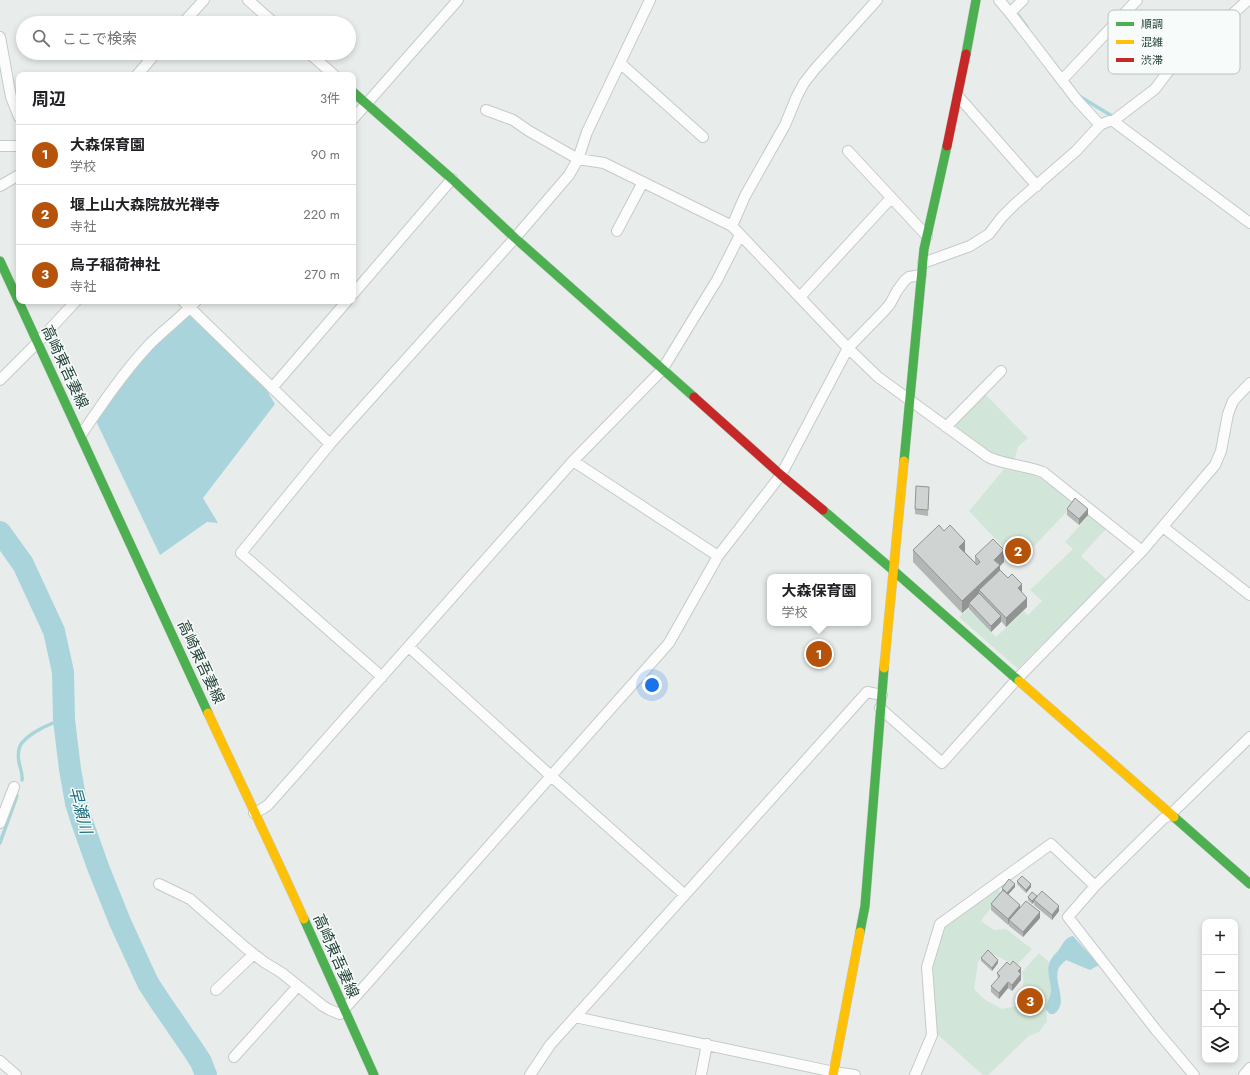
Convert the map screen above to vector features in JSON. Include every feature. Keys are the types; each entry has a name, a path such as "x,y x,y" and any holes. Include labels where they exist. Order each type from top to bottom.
{"street":[{"path":"189,16 204,0"},
{"path":"248,0 266,16"},
{"path":"356,116 458,0"},
{"path":"382,677 241,553 330,444 515,238 569,175 578,159 587,132 650,0"},
{"path":"732,226 745,196 785,125 796,96 804,83 877,0"},
{"path":"834,1073 864,906 880,708 921,275 927,236 958,96 976,0"},
{"path":"999,0 1077,100 1100,125"},
{"path":"1010,14 1023,0"},
{"path":"1128,10 1137,0"},
{"path":"1237,10 1248,0"},
{"path":"1062,80 1108,31"},
{"path":"0,36 11,97 16,110"},
{"path":"140,72 150,60"},
{"path":"316,60 330,72"},
{"path":"620,63 703,137"},
{"path":"923,263 970,246 989,234 1002,217 1015,204 1076,151 1100,125 1113,121 1155,89 1166,74"},
{"path":"356,95 452,179 515,238 662,370 781,475 894,571 1250,884"},
{"path":"958,96 1037,186"},
{"path":"486,110 513,120 529,131 578,159 604,163 732,226 848,348 878,377 988,457 998,462 1031,468 1043,472 1142,550"},
{"path":"1113,121 1250,223"},
{"path":"0,146 16,146"},
{"path":"848,151 927,236"},
{"path":"0,186 16,177"},
{"path":"356,291 452,179"},
{"path":"617,231 643,182"},
{"path":"800,297 891,198"},
{"path":"254,813 268,804 573,461 662,370 717,280 740,235"},
{"name":"高崎東吾妻線","path":"0,261 16,295"},
{"path":"159,884 190,900 264,962 282,973 330,1010 340,1014 669,643 718,556 781,475 848,348 890,304 905,280 909,277 921,275"},
{"name":"高崎東吾妻線","path":"20,304 254,813 270,844 374,1075"},
{"path":"0,380 73,304"},
{"path":"81,435 132,364 188,304"},
{"path":"190,304 272,388 330,444"},
{"path":"272,388 344,304"},
{"path":"946,427 1001,371"},
{"path":"880,708 942,763 1017,679 1142,550 1215,465 1221,451 1228,414 1233,402 1250,383"},
{"path":"573,461 718,556"},
{"path":"1163,527 1250,595"},
{"path":"409,647 685,895"},
{"path":"530,1075 550,1045 867,692 882,695"},
{"path":"1194,1075 1156,1030 1068,917 1095,886 1163,818 1171,814 1250,737"},
{"path":"0,823 14,787"},
{"path":"915,1075 932,1035 926,967 940,924 1051,844 1095,886"},
{"path":"216,990 254,954"},
{"path":"234,1057 298,986"},
{"path":"575,1017 707,1044 834,1073 855,1075"},
{"path":"701,1075 707,1044"},
{"path":"0,1061 16,1075"},
{"path":"1244,1075 1250,1068"}],"green space":[{"path":"983,392 1028,438 1018,447 1014,460 990,454 953,425"},
{"path":"1004,469 1027,472 1036,475 1054,486 1075,503 1018,563 969,511"},
{"path":"1089,515 1106,529 1081,556 1107,580 1019,668 1017,668 959,617 968,609 996,637 1024,611 1028,615 1042,601 1030,590 1073,549 1065,542"},
{"path":"998,888 1001,894 981,921 994,930 1006,929 1032,949 1016,966 987,951 978,962 974,989 984,999 1002,1009 1017,1006 1023,985 1022,972 1039,953 1049,962 1048,969 1051,993 1046,1007 1047,1021 1039,1032 1029,1036 988,1075 983,1075 937,1034 931,967 944,927"}],"water":[{"path":"188,315 193,316 266,387 275,404 203,498 218,523 207,522 160,555 96,421 133,368 154,344"},
{"path":"1073,936 1099,965 1090,970 1066,960 1062,963 1057,976 1061,999 1060,1005 1054,1014 1050,1014 1046,1010 1051,992 1048,966 1065,940"}],"building":[{"path":"916,486 929,487 928,510 915,509"},
{"path":"1075,498 1088,509 1079,519 1067,509"},
{"path":"939,525 944,531 950,525 965,541 959,547 977,565 980,562 975,556 993,539 1004,550 994,560 1000,565 962,601 913,550"},
{"path":"1000,570 1008,578 1012,574 1022,584 1018,588 1027,598 1006,618 979,590"},
{"path":"979,593 1001,616 991,626 969,603"},
{"path":"1022,876 1031,884 1026,890 1017,881"},
{"path":"1009,879 1015,884 1007,893 1002,888"},
{"path":"1003,890 1020,905 1008,919 991,904"},
{"path":"1042,891 1059,906 1052,915 1034,900"},
{"path":"1032,892 1037,896 1032,901 1028,897"},
{"path":"1026,901 1040,912 1023,932 1009,920"},
{"path":"988,950 998,960 992,968 981,958"},
{"path":"1013,961 1021,968 1018,971 1021,974 1012,985 1008,982 999,993 991,986 1000,976 997,973 1007,962 1010,965"}],"waterway":[{"path":"1018,15 1027,27"},
{"path":"1079,96 1112,116"},
{"name":"早瀬川","path":"0,532 23,564 54,631 63,672 64,720 76,803 98,867 120,922 148,983 201,1062 206,1075"},
{"path":"22,780 22,773 18,758 22,742 39,729 53,723"},
{"path":"0,843 17,796"}],"traffic: fast":[{"path":"966,54 976,0"},
{"path":"356,95 694,397"},
{"path":"904,461 924,249 947,146"},
{"path":"0,261 16,296"},
{"path":"20,304 208,713"},
{"path":"823,510 1019,681"},
{"path":"860,932 865,906 884,668"},
{"path":"1174,817 1250,884"},
{"path":"304,919 374,1075"}],"traffic: slow":[{"path":"884,668 904,461"},
{"path":"1019,681 1174,817"},
{"path":"208,713 304,919"},
{"path":"833,1075 860,932"}],"traffic: jam":[{"path":"947,146 966,54"},
{"path":"694,397 781,475 823,510"}],"place":[{"name":"堰上山大森院放光禅寺","path":"1018,551"},
{"name":"大森保育園","path":"819,654"},
{"name":"烏子稲荷神社","path":"1030,1001"}]}
